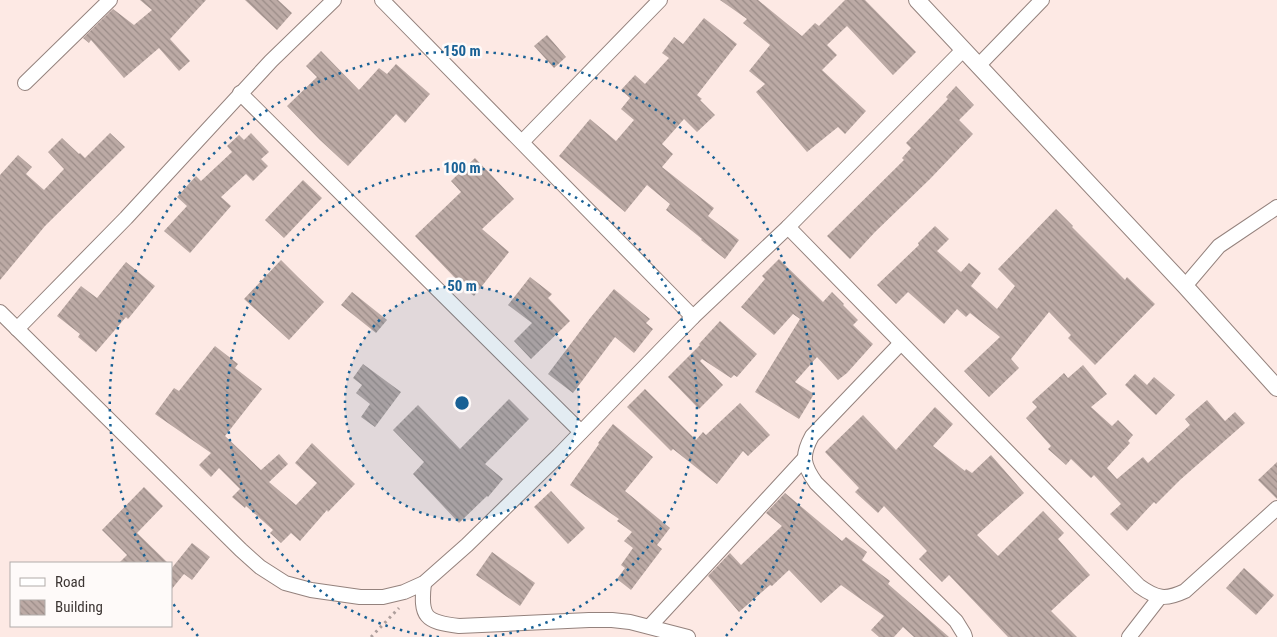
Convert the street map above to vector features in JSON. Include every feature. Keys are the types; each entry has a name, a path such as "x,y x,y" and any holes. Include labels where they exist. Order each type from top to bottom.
{"street":[{"path":"25,83 110,0"},
{"path":"17,329 126,218 240,93 334,0"},
{"path":"382,0 693,317"},
{"path":"522,142 660,0"},
{"path":"917,0 1185,286 1277,388"},
{"path":"978,66 1042,0"},
{"path":"0,312 260,568 285,582 311,590 360,597 383,597 404,592 424,583 467,545 693,317 788,227 963,50"},
{"path":"240,93 581,432"},
{"path":"1185,286 1219,246 1277,207"},
{"path":"788,227 1139,586 1148,593 1160,597 1173,597 1185,591 1277,508"},
{"path":"901,342 812,436 806,447 804,459 808,472 816,483 956,621 965,637"},
{"path":"650,626 804,459"},
{"path":"424,583 422,601 424,611 432,620 445,625 589,620 630,622 688,637"},
{"path":"1129,637 1160,597"}],"building":[{"path":"140,0 206,0 170,39 190,61 179,71 159,48 124,78 91,40 89,43 83,38 113,9 134,25 152,10"},
{"path":"245,0 278,0 292,13 277,30"},
{"path":"720,0 758,0 802,36 815,23 819,26 845,0 865,0 916,52 893,75 847,26 827,45 837,55 822,70 866,111 845,134 838,127 807,152 756,92 765,84 749,71 770,45 743,23 747,19"},
{"path":"704,18 737,44 697,95 715,115 697,132 684,119 662,144 673,154 662,167 714,208 708,216 739,240 725,259 666,210 670,204 647,185 625,212 559,156 590,119 616,141 634,120 621,109 630,98 621,90 635,75 645,84 669,58 662,53 674,37 683,44"},
{"path":"547,35 566,57 554,68 534,46"},
{"path":"321,51 359,90 379,68 387,74 396,64 430,94 405,123 396,114 348,166 287,106 317,77 306,66"},
{"path":"956,86 974,105 959,120 973,134 850,259 827,236 904,160 902,158 911,148 906,143 948,99 946,97"},
{"path":"110,133 125,147 45,226 0,280 0,175 18,155 32,167 26,174 44,190 64,169 48,152 62,138 85,158"},
{"path":"251,133 269,152 261,159 268,166 253,181 246,174 221,197 231,206 190,253 164,231 187,206 177,197 196,176 201,181 232,152 227,146 239,135 244,140"},
{"path":"475,158 514,199 482,229 509,252 474,296 453,280 455,278 415,236 461,192 451,181"},
{"path":"303,180 322,198 284,238 265,220"},
{"path":"1056,209 1125,280 1127,277 1155,304 1095,365 1068,338 1071,335 1049,312 1011,359 1019,368 989,397 964,371 1000,337 970,313 966,317 957,309 944,324 908,292 896,304 877,285 919,245 918,243 935,226 949,239 937,251 961,272 969,263 981,273 971,286 997,309 1015,286 998,269"},
{"path":"779,259 823,302 832,292 858,320 853,325 873,344 847,373 838,380 817,357 795,382 814,394 799,419 755,392 800,319 793,314 774,335 741,307 765,279 762,276"},
{"path":"281,260 324,302 289,340 244,299"},
{"path":"126,262 155,286 128,319 126,317 96,352 78,337 80,334 57,316 81,286 97,298"},
{"path":"530,277 552,294 548,298 570,321 531,359 514,341 532,323 508,305"},
{"path":"614,289 650,319 646,323 653,329 634,353 615,337 573,393 548,374"},
{"path":"352,292 387,320 376,333 341,305"},
{"path":"720,321 757,354 737,377 734,375 731,378 702,359 700,361 723,385 699,409 668,377 700,345"},
{"path":"215,346 238,364 235,368 262,389 225,436 261,470 279,454 288,464 269,482 296,505 317,483 295,463 312,443 355,484 328,512 327,510 300,541 291,533 281,543 270,533 273,530 246,506 245,508 232,497 240,489 219,468 211,477 199,465 211,453 155,414 174,388 179,391"},
{"path":"363,364 401,392 375,427 361,417 370,404 356,393 362,385 353,378"},
{"path":"1083,365 1107,394 1091,407 1112,426 1118,420 1133,435 1128,441 1130,443 1107,468 1117,479 1143,457 1148,463 1190,425 1185,419 1207,400 1225,421 1235,412 1245,423 1180,480 1156,504 1154,502 1127,531 1110,514 1121,504 1094,475 1091,478 1071,459 1066,465 1048,449 1051,446 1026,418 1037,407 1032,402 1064,373 1068,378"},
{"path":"1135,374 1147,385 1154,377 1175,395 1156,415 1125,385"},
{"path":"645,389 696,440 703,432 706,435 740,403 770,435 748,456 743,451 717,484 673,449 671,451 627,407"},
{"path":"509,399 529,419 485,464 503,479 488,497 459,523 413,474 424,462 393,430 418,405 460,449"},
{"path":"935,407 953,424 933,446 965,471 966,469 972,473 991,455 1024,493 977,535 998,556 1043,511 1064,533 1058,539 1090,575 1051,611 1077,637 1008,637 949,575 942,582 919,559 927,551 884,506 878,513 855,492 859,488 825,452 863,415 896,450"},
{"path":"613,424 653,457 625,491 670,528 657,545 662,549 631,590 617,579 625,568 621,565 633,548 624,541 632,532 617,521 619,519 570,485"},
{"path":"1277,462 1277,499 1258,480"},
{"path":"144,487 163,506 137,533 167,562 120,562 127,555 102,530"},
{"path":"551,491 585,528 568,544 534,507"},
{"path":"785,493 842,541 846,537 867,552 862,560 890,581 888,584 949,637 914,637 903,627 894,637 879,637 871,630 884,616 841,585 821,603 789,570 739,612 708,576 730,553 741,565 782,526 766,513"},
{"path":"192,543 210,557 192,580 184,574 172,589 172,568"},
{"path":"492,552 535,583 520,606 476,575"},
{"path":"1244,568 1274,595 1256,615 1226,588"}]}
